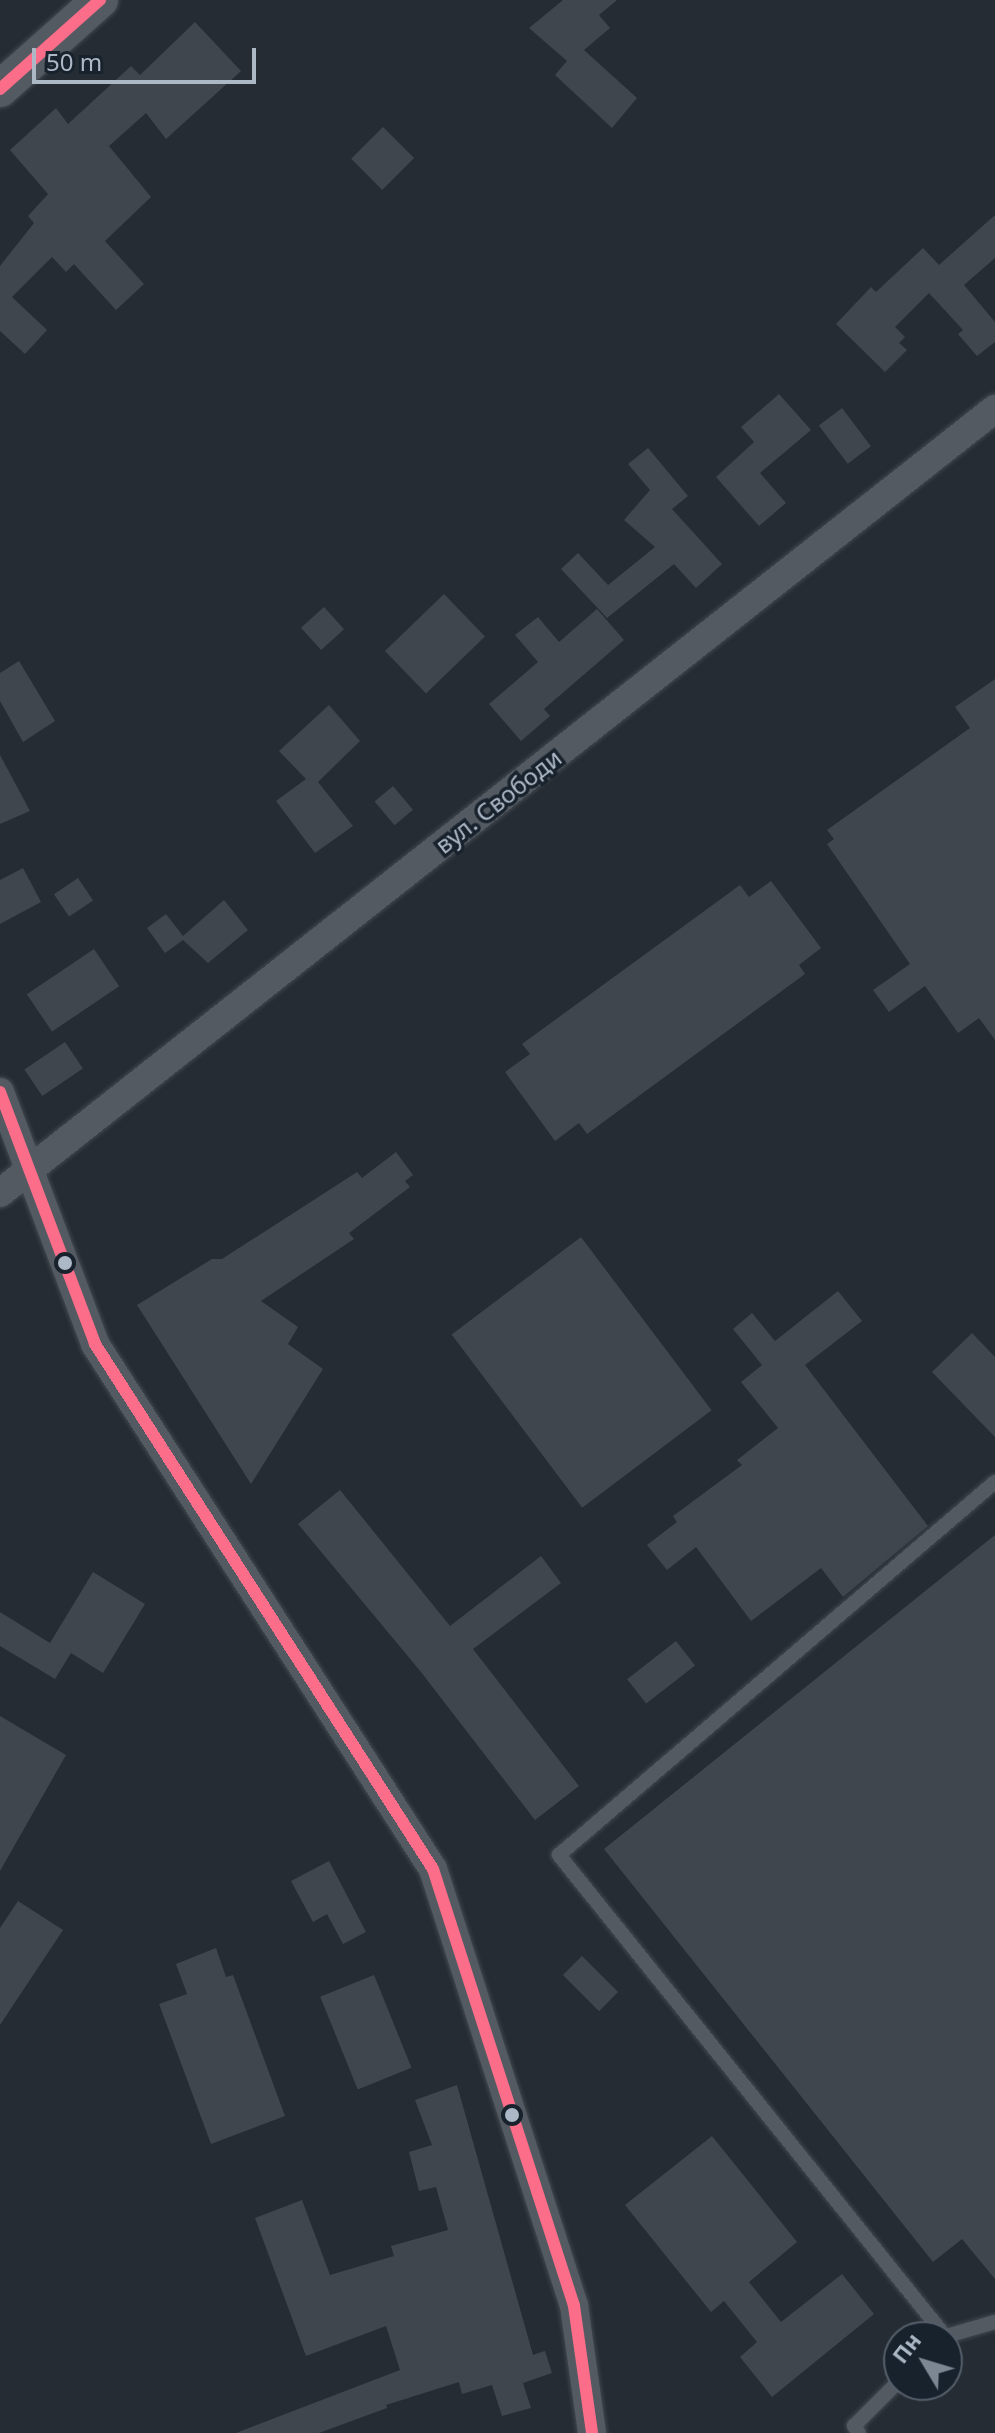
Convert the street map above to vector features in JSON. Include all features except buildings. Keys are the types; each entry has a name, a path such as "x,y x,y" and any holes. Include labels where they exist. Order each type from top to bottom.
{"street":[{"path":"0,89 100,0"},
{"name":"вул. Свободи","path":"0,1193 995,409"},
{"path":"0,1092 32,1169 95,1344 433,1869 574,2306 592,2433"}],"lane":[{"path":"932,2321 559,1855 995,1482"},
{"path":"963,2331 995,2322"},
{"path":"859,2433 854,2426 883,2397"}],"transit line":[{"path":"0,89 100,0"},
{"path":"0,1092 95,1344 433,1869 574,2306 592,2433"}]}
